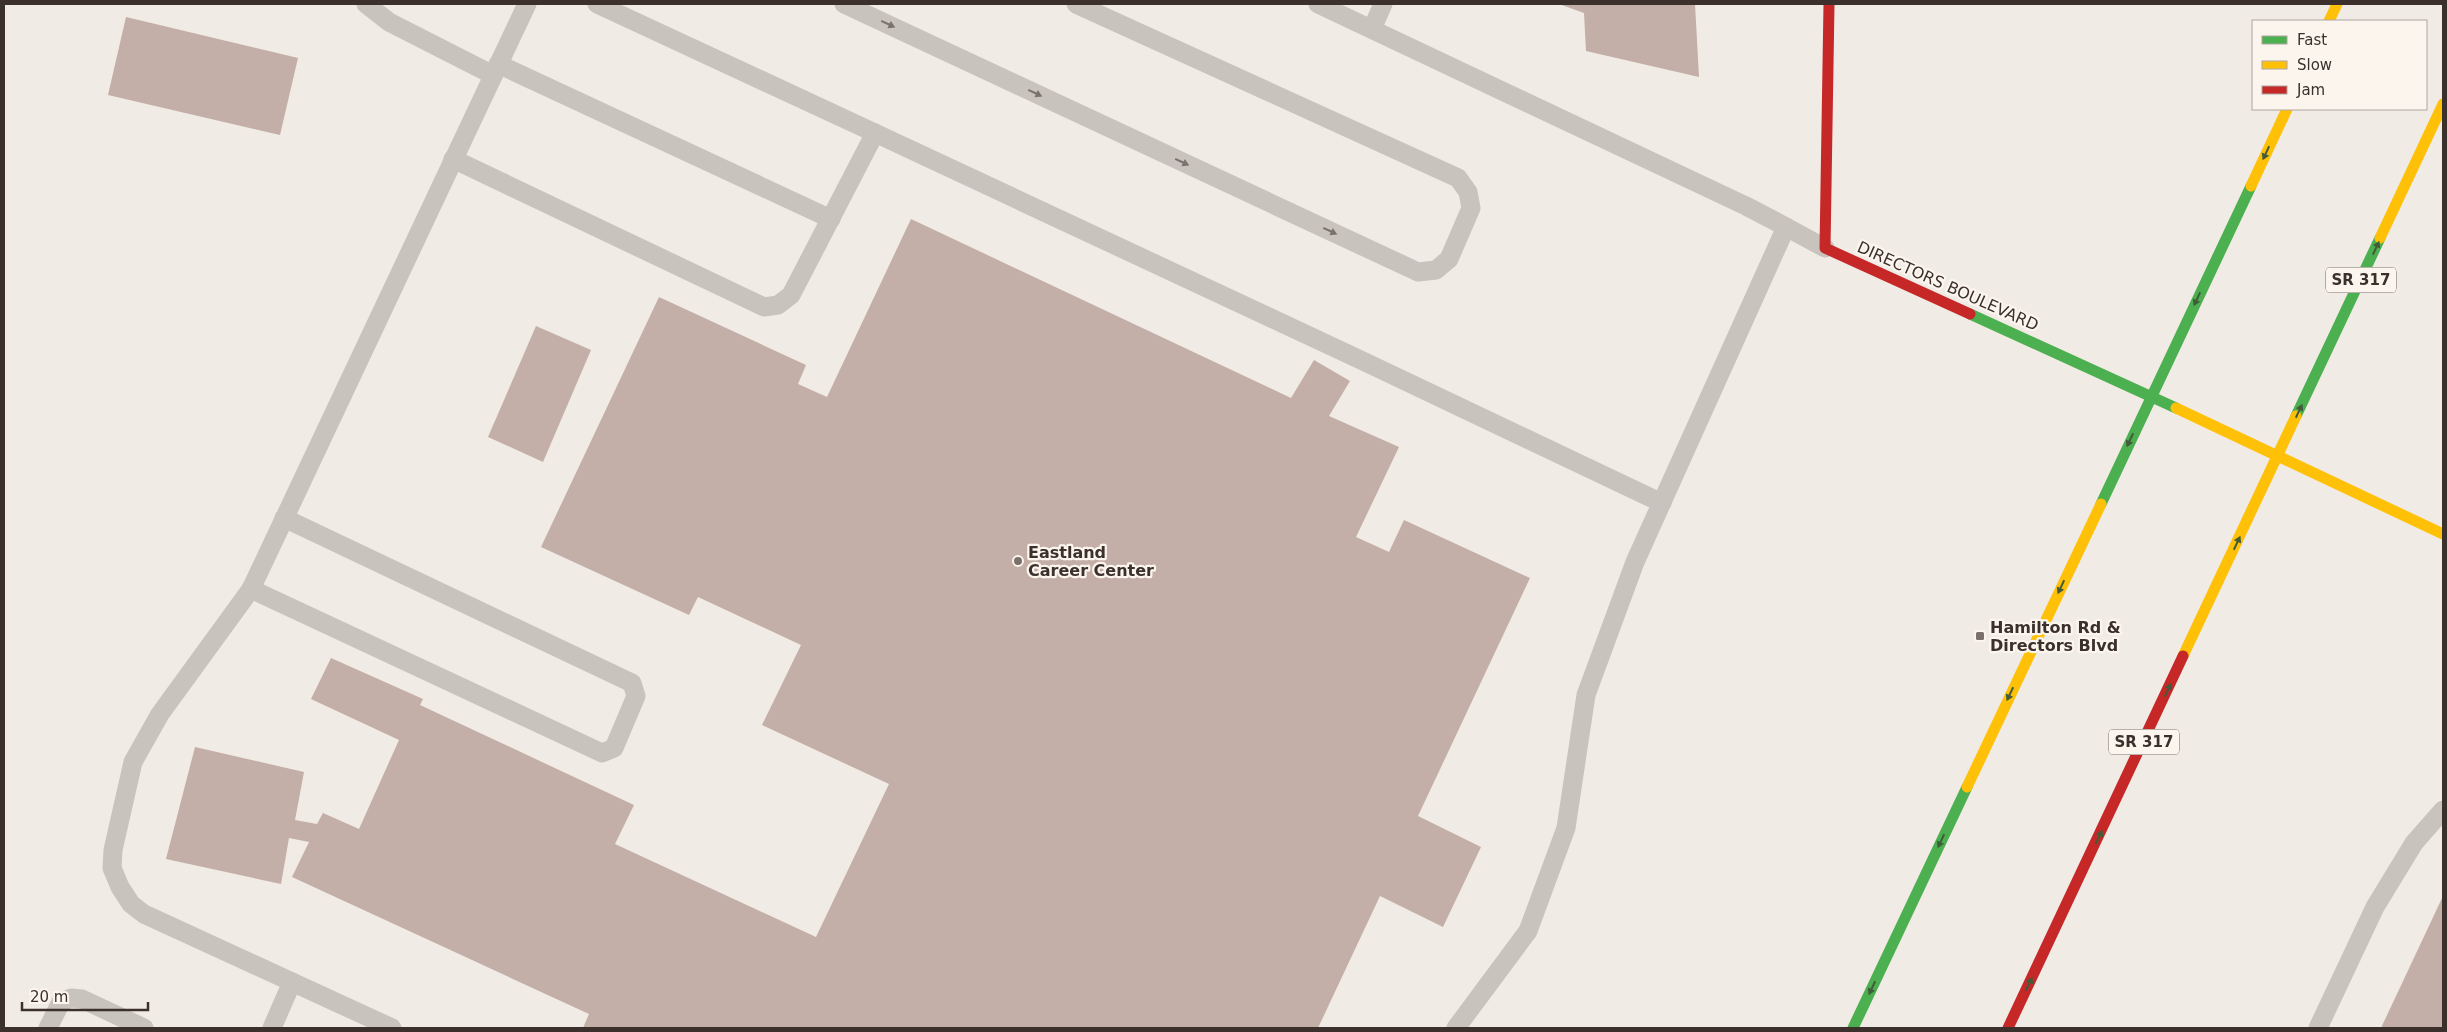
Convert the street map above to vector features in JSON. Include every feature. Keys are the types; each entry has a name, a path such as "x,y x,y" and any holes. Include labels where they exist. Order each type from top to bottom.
{"main road":[{"path":"1826,248 1829,4"},
{"path":"2329,20 2337,4"},
{"name":"SR 317","path":"2008,1028 2279,456 2443,104"},
{"path":"1853,1028 2287,110"},
{"name":"DIRECTORS BOULEVARD","path":"1826,248 2151,396 2443,534"}],"lane":[{"path":"366,4 388,22 830,219"},
{"path":"392,1028 144,914 131,904 120,887 112,868 113,850 133,762 160,714 251,589 527,4"},
{"path":"597,4 1365,362 1662,504"},
{"path":"844,4 1418,272 1436,270 1448,258 1471,208 1468,192 1458,178 1076,4"},
{"path":"1318,4 1746,206 1826,248"},
{"path":"1372,29 1383,4"},
{"path":"453,159 764,307 778,305 791,295 875,133"},
{"path":"1456,1028 1528,931 1566,828 1586,695 1636,562 1786,227"},
{"path":"251,589 602,753 614,748 636,696 632,683 284,518"},
{"path":"2318,1028 2375,907 2414,843 2443,810"},
{"path":"272,1028 292,982"},
{"path":"48,1028 61,1002 71,998 82,998 144,1028"}],"building":[{"path":"1559,4 1695,4 1699,77 1586,51 1584,13"},
{"path":"126,17 298,58 280,135 108,95"},
{"path":"911,219 1291,398 1314,360 1350,381 1329,416 1399,447 1356,537 1389,552 1404,520 1530,578 1418,816 1481,847 1443,927 1380,896 1318,1028 583,1028 589,1014 292,877 309,842 289,838 281,884 166,859 195,747 304,772 295,820 317,824 323,813 359,829 399,740 311,699 331,658 423,699 420,705 634,805 615,844 816,937 889,784 762,725 801,645 698,597 689,615 541,547 659,297 806,365 798,384 827,397"},
{"path":"536,326 591,350 543,462 488,437"},
{"path":"2443,896 2443,1028 2381,1028"}],"traffic: fast":[{"path":"2101,504 2251,186"},
{"path":"2296,416 2380,238"},
{"path":"1970,314 2176,408"},
{"path":"1853,1028 1967,787"}],"traffic: slow":[{"path":"2329,20 2337,4"},
{"path":"2380,238 2443,104"},
{"path":"2251,186 2287,110"},
{"path":"2176,408 2443,534"},
{"path":"2183,656 2296,416"},
{"path":"1967,787 2101,504"}],"traffic: jam":[{"path":"1829,4 1825,248 1970,314"},
{"path":"2008,1028 2183,656"}],"place":[{"name":"Eastland Career Center","path":"1018,561"},
{"name":"Hamilton Rd & Directors Blvd","path":"1980,636"}]}
